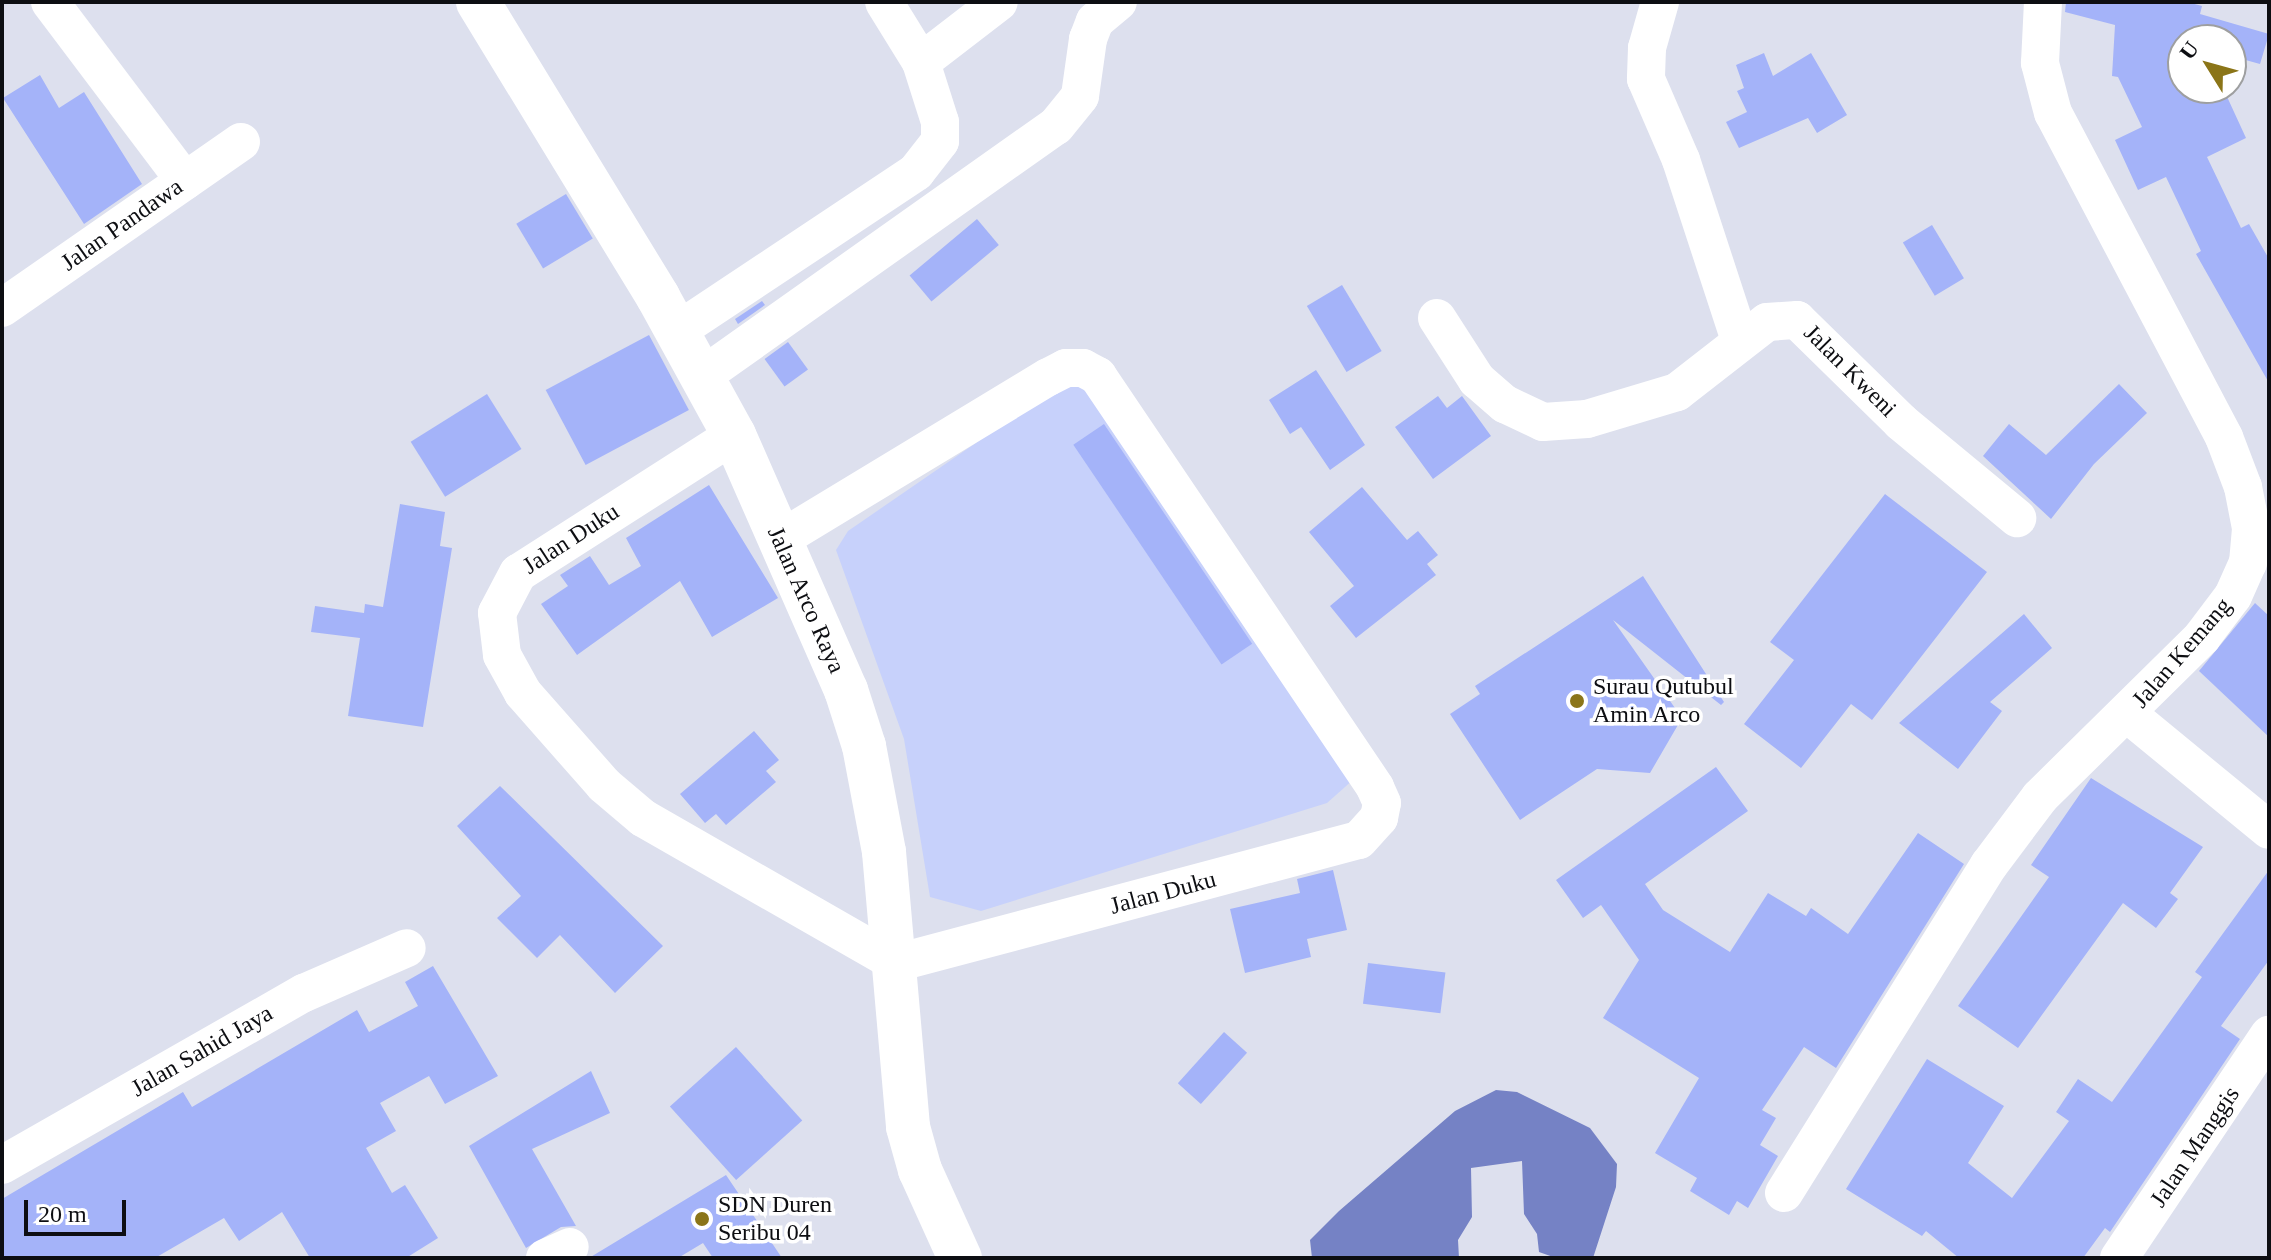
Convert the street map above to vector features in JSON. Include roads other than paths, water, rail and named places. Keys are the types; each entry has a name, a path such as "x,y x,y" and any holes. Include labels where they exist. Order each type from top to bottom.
{"main road":[{"name":"Jalan Arco Raya","path":"478,2 677,331 734,435 864,746 884,852 908,1127 920,1170 960,1258"}],"street":[{"path":"50,2 185,181"},
{"path":"677,331 916,172 940,141 940,122 921,62 884,2"},
{"path":"921,62 999,2"},
{"path":"701,377 1056,126 1080,96 1088,39 1095,21 1118,2"},
{"path":"1660,2 1647,48 1646,79 1681,160 1740,340"},
{"name":"Jalan Kemang","path":"1784,1193 1989,865 2040,797 2129,715 2233,596 2248,563 2251,528 2243,487 2224,437 2053,113 2040,63 2043,2"},
{"name":"Jalan Pandawa","path":"2,308 241,142"},
{"name":"Jalan Kweni","path":"1437,318 1477,380 1505,404 1543,422 1587,419 1677,392 1740,340 1776,318 1797,320 1901,422 2017,518"},
{"name":"Jalan Duku","path":"734,435 518,573 497,613 502,655 523,693 625,804 896,963 1359,840 1379,818 1382,803 1098,376 1083,368 1048,377 780,539"},
{"path":"2129,715 2269,830"},
{"name":"Jalan Sahid Jaya","path":"2,1165 304,993 407,948"},
{"name":"Jalan Manggis","path":"2119,1258 2269,1035"}],"water":[{"path":"1496,1090 1517,1092 1590,1128 1617,1164 1616,1187 1593,1258 1556,1258 1539,1252 1537,1234 1524,1214 1522,1161 1471,1168 1472,1217 1458,1240 1459,1258 1312,1258 1310,1240 1339,1211 1455,1111"}],"place":[{"name":"Surau Qutubul Amin Arco","path":"1577,701"},
{"name":"SDN Duren Seribu 04","path":"702,1219"}]}
